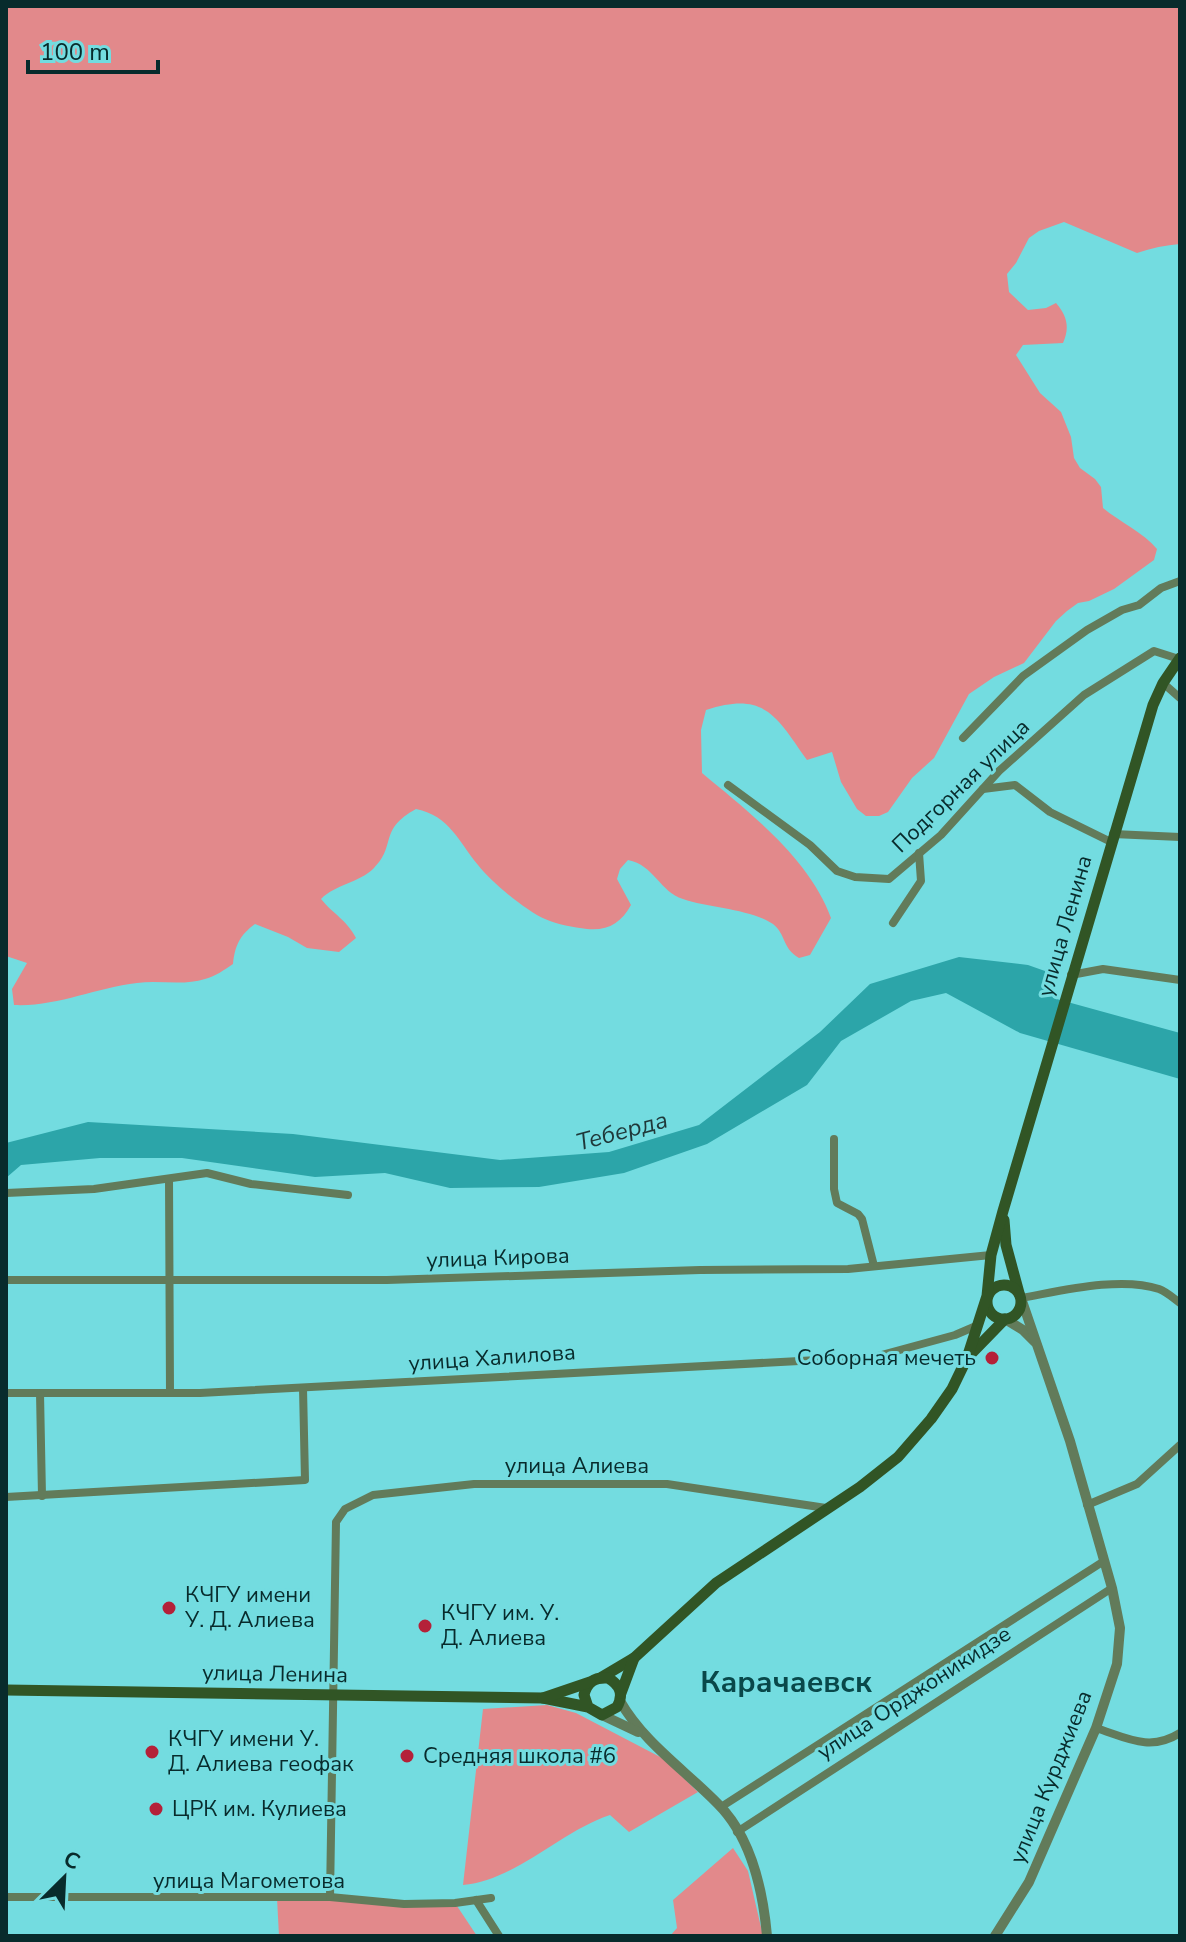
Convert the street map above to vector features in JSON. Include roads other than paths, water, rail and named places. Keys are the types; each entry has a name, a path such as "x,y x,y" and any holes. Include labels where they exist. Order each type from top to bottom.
{"main road":[{"name":"улица Ленина","path":"602,1677 634,1658 716,1583 860,1487 898,1457 952,1389 967,1358 987,1296 991,1255 1003,1211 1153,705 1179,659"},
{"name":"улица Ленина","path":"1003,1211 1006,1245 1021,1298"},
{"path":"1006,1285 1015,1289 1021,1298 1018,1310 1005,1319 990,1312 987,1296 992,1290 1006,1285"},
{"name":"улица Ленина","path":"967,1358 1005,1319"},
{"name":"улица Ленина","path":"621,1697 634,1658"},
{"path":"602,1677 615,1682 621,1697 613,1711 602,1715 588,1707 584,1695 590,1682 602,1677"},
{"name":"улица Ленина","path":"543,1698 590,1682"},
{"name":"улица Ленина","path":"6,1690 543,1698 588,1707"}],"street":[{"path":"963,738 1023,676 1087,630 1122,610 1139,605 1161,588 1180,581"},
{"name":"Подгорная улица","path":"728,785 810,845 837,871 855,877 889,879 941,835 999,771 1084,695 1154,651 1179,659"},
{"path":"1163,683 1180,698"},
{"path":"983,789 1015,785 1050,812 1112,838 1180,837"},
{"path":"893,923 921,881 919,853"},
{"path":"1071,975 1103,969 1180,980"},
{"path":"834,1139 837,1203 862,1219 874,1266"},
{"path":"6,1193 94,1189 207,1173 251,1184 348,1195"},
{"path":"169,1179 170,1391"},
{"name":"улица Кирова","path":"6,1280 387,1280 874,1266 991,1255"},
{"path":"1112,1588 1070,1441 1021,1298 1081,1288 1139,1284 1162,1290 1180,1303"},
{"path":"1005,1319 1023,1330 1039,1347"},
{"name":"улица Халилова","path":"6,1393 200,1393 874,1357 955,1335 976,1326"},
{"path":"6,1497 305,1480 303,1388"},
{"path":"40,1393 42,1496"},
{"path":"1087,1505 1137,1484 1180,1445"},
{"name":"улица Алиева","path":"334,1695 336,1522 345,1509 373,1495 474,1484 667,1484 826,1508"},
{"name":"улица Орджоникидзе","path":"721,1807 1104,1561"},
{"name":"улица Орджоникидзе","path":"737,1832 1112,1588"},
{"name":"улица Курджиева","path":"995,1936 1029,1882 1096,1728 1117,1664 1119,1625 1112,1588"},
{"path":"330,1897 334,1695"},
{"path":"621,1697 630,1719 721,1807 737,1832 755,1869 767,1936"},
{"path":"602,1715 644,1735"},
{"path":"1096,1728 1148,1744 1165,1743 1180,1733"},
{"name":"улица Магометова","path":"6,1897 330,1897 404,1904 491,1898"},
{"path":"476,1900 499,1936"}],"water":[{"path":"959,957 1028,965 1045,971 1053,998 1180,1033 1180,1079 1020,1033 946,993 911,1001 841,1041 807,1085 707,1144 624,1173 539,1187 450,1188 385,1173 315,1177 182,1158 100,1158 21,1165 6,1178 6,1143 88,1122 293,1134 500,1160 609,1152 699,1125 820,1032 870,984"}],"place":[{"name":"Соборная мечеть","path":"992,1358"},
{"name":"КЧГУ имени У. Д. Алиева","path":"169,1608"},
{"name":"КЧГУ им. У. Д. Алиева","path":"425,1626"},
{"name":"КЧГУ имени У. Д. Алиева геофак","path":"152,1752"},
{"name":"Средняя школа #6","path":"407,1756"},
{"name":"ЦРК им. Кулиева","path":"156,1809"}],"district":[{"name":"Карачаевск","path":"786,1682"}],"water label":[{"name":"Теберда","path":"622,1131"}]}
